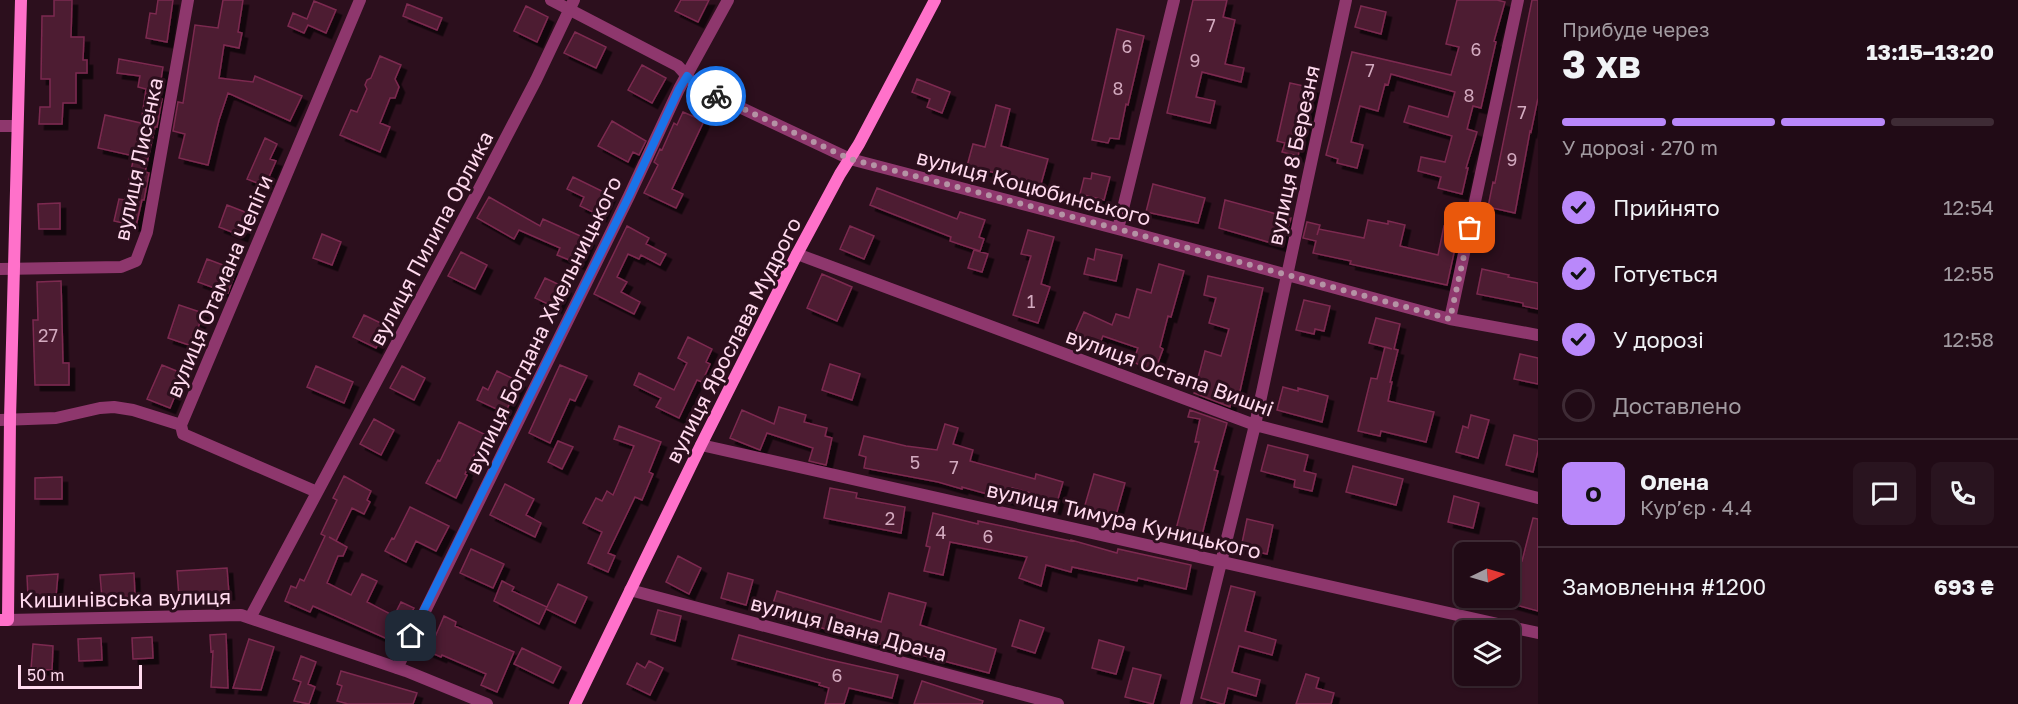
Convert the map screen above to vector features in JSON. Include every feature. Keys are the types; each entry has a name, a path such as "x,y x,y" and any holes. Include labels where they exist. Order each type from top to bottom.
{"street":[{"path":"4,620 5,419 14,268 21,0"},
{"name":"вулиця Лисенка","path":"0,269 121,267 136,261 147,232 189,0"},
{"name":"вулиця Отамана Чепіги","path":"5,419 56,418 114,406 181,425 360,0"},
{"name":"вулиця Коцюбинського","path":"551,0 572,5 678,66 697,87 850,159 1450,319 1538,335"},
{"name":"вулиця Богдана Хмельницького","path":"397,668 687,76 728,0"},
{"name":"вулиця Ярослава Мудрого","path":"575,704 797,254 935,0"},
{"path":"1118,229 1173,0"},
{"name":"вулиця 8 Березня","path":"1186,704 1255,425 1346,0"},
{"path":"1450,319 1518,0"},
{"name":"вулиця Пилипа Орлика","path":"250,618 477,193 572,5"},
{"path":"0,126 17,126"},
{"name":"вулиця Остапа Вишні","path":"797,254 1255,425 1538,498"},
{"path":"181,425 183,434 317,492"},
{"name":"вулиця Тимура Куницького","path":"701,445 1538,633"},
{"name":"вулиця Івана Драча","path":"630,590 1058,704"},
{"name":"Кишинівська вулиця","path":"4,620 237,615 397,668 487,704"}],"building":[{"path":"54,0 72,0 71,37 84,37 83,60 87,60 87,73 76,73 76,103 63,103 62,124 39,124 40,107 50,107 50,79 41,79 42,16 54,16"},
{"path":"158,0 173,0 167,42 146,38 150,13 156,14"},
{"path":"223,0 243,0 238,32 242,33 239,48 224,45 219,78 253,82 255,76 302,96 290,121 228,93 208,165 179,158 185,134 173,131 178,102 183,103 195,25 218,28"},
{"path":"681,0 709,0 698,22 675,11"},
{"path":"1193,0 1227,0 1223,17 1235,20 1225,64 1244,68 1241,82 1202,72 1196,97 1215,101 1210,123 1167,113"},
{"path":"1457,0 1505,2 1494,41 1496,42 1481,108 1473,106 1467,129 1477,132 1466,168 1468,168 1462,194 1438,188 1441,177 1418,171 1421,157 1445,162 1452,136 1404,122 1409,106 1448,117 1455,92 1391,74 1388,85 1385,84 1378,111 1360,106 1351,142 1363,145 1357,168 1337,163 1338,159 1326,155 1352,52 1451,75 1459,47 1446,44"},
{"path":"1532,0 1538,0 1538,98 1515,213 1488,207 1493,182 1495,183"},
{"path":"314,1 336,10 326,33 308,25 304,33 288,26 293,13 307,19"},
{"path":"407,4 442,18 437,30 403,16"},
{"path":"526,6 548,17 537,42 514,31"},
{"path":"1361,6 1386,12 1381,34 1355,27"},
{"path":"1117,29 1144,36 1119,139 1110,138 1108,143 1092,140"},
{"path":"575,32 606,47 596,68 564,53"},
{"path":"380,56 401,65 395,79 399,87 395,98 390,98 380,123 390,127 380,152 340,135 351,110 357,112 367,89 365,85 367,80 371,78"},
{"path":"119,59 163,67 158,98 162,99 145,172 149,173 144,200 142,200 136,226 114,221 119,199 125,200 134,156 98,148 105,115 141,123 146,89 138,87 140,76 117,73"},
{"path":"642,65 666,78 652,103 628,90"},
{"path":"917,79 950,92 942,113 927,107 930,99 912,92"},
{"path":"1290,83 1313,88 1298,156 1282,152 1285,143 1277,141"},
{"path":"996,105 1010,109 1001,146 1048,159 1041,184 967,166 973,144 985,147"},
{"path":"683,112 704,121 672,189 683,194 676,208 644,193 658,165 654,162 660,149 662,150 674,123 677,125"},
{"path":"612,121 646,141 639,155 633,152 628,162 598,146"},
{"path":"265,138 277,144 270,159 276,161 265,186 247,179"},
{"path":"1092,173 1110,177 1104,200 1080,194 1084,178 1091,179"},
{"path":"573,177 610,195 601,216 580,206 584,197 567,189"},
{"path":"1153,184 1205,198 1198,223 1146,212"},
{"path":"877,188 957,219 960,212 985,220 979,237 984,239 980,251 950,241 951,237 870,205"},
{"path":"489,197 540,226 543,219 589,240 579,264 557,255 560,248 519,230 514,239 477,218"},
{"path":"1225,200 1291,218 1282,246 1219,228"},
{"path":"60,203 60,229 39,229 38,204"},
{"path":"227,205 250,214 242,236 219,227"},
{"path":"1368,220 1405,225 1400,246 1438,255 1444,226 1459,230 1447,285 1350,264 1351,261 1313,253 1316,241 1303,238 1307,222 1320,225 1317,235 1319,229 1364,238"},
{"path":"627,226 649,238 646,244 666,254 660,265 641,255 639,259 628,254 617,277 627,282 621,292 640,302 634,314 594,294"},
{"path":"850,226 874,236 864,259 840,249"},
{"path":"1028,230 1054,237 1041,284 1050,287 1038,323 1013,315 1031,256 1021,254"},
{"path":"322,234 341,242 332,265 313,258"},
{"path":"1096,249 1122,255 1116,281 1084,274 1088,258 1094,260"},
{"path":"974,250 988,254 982,272 968,268"},
{"path":"461,252 487,265 475,289 448,276"},
{"path":"207,259 236,270 228,293 198,282"},
{"path":"1159,264 1184,271 1171,317 1168,316 1160,347 1163,349 1155,371 1133,362 1138,348 1103,336 1098,348 1073,337 1084,312 1112,325 1116,314 1129,318 1137,289 1151,293"},
{"path":"1482,269 1538,283 1538,309 1523,306 1523,303 1477,294"},
{"path":"822,274 852,287 837,321 807,308"},
{"path":"1208,276 1263,288 1238,400 1232,398 1230,407 1194,393 1205,351 1221,356 1229,329 1209,323 1216,298 1204,295"},
{"path":"545,278 566,288 556,308 535,298"},
{"path":"61,281 63,363 69,363 69,385 35,385 33,320 38,320 37,282"},
{"path":"1304,300 1330,306 1324,331 1315,329 1314,334 1296,330"},
{"path":"179,305 203,313 192,346 168,338"},
{"path":"364,315 387,326 376,348 353,337"},
{"path":"1376,318 1400,324 1394,349 1398,350 1388,401 1434,412 1426,442 1381,431 1380,436 1358,431 1371,378 1377,379 1385,347 1369,343"},
{"path":"688,337 712,349 706,362 710,364 702,382 697,380 679,418 656,407 661,398 634,385 639,373 674,390 687,363 678,358"},
{"path":"1520,354 1538,358 1538,384 1514,379"},
{"path":"830,364 860,374 852,400 822,390"},
{"path":"162,365 184,374 170,408 147,399"},
{"path":"560,365 587,376 575,401 570,399 550,443 529,433"},
{"path":"316,366 353,382 344,403 307,387"},
{"path":"402,366 425,378 414,400 390,388"},
{"path":"497,371 520,382 505,413 477,400 483,387 488,390"},
{"path":"1283,387 1298,391 1298,388 1328,396 1322,422 1277,410"},
{"path":"779,407 806,415 804,422 827,428 825,436 832,438 826,465 809,461 813,448 767,433 760,450 730,438 742,410 774,424"},
{"path":"1190,410 1227,423 1214,470 1218,471 1201,539 1175,533 1199,442 1195,442 1200,419 1188,417"},
{"path":"1471,415 1489,420 1478,458 1456,452 1463,426 1468,428"},
{"path":"374,419 394,430 381,455 360,444"},
{"path":"459,422 484,434 456,498 426,483 438,460 440,461"},
{"path":"945,424 958,428 953,444 973,450 970,461 1035,479 1036,474 1063,482 1055,509 1037,504 1039,495 1012,488 1009,500 962,487 962,489 938,482 864,468 866,457 859,455 864,436 906,446 937,450"},
{"path":"619,426 661,442 649,472 653,474 642,500 635,497 608,553 615,556 608,572 588,563 602,532 583,523 596,498 602,501 607,491 613,495 634,446 614,439"},
{"path":"1514,435 1538,441 1533,472 1506,465"},
{"path":"558,441 573,447 562,469 548,462"},
{"path":"1268,445 1308,455 1304,471 1316,474 1312,491 1294,487 1295,480 1261,471"},
{"path":"1353,466 1403,479 1396,505 1346,492"},
{"path":"1094,474 1125,483 1114,522 1083,512"},
{"path":"344,476 371,491 367,500 370,502 364,514 352,508 336,541 347,547 343,556 338,556 327,583 351,595 362,574 377,581 367,602 402,620 392,641 313,606 310,612 285,601 291,586 296,588 300,579 304,581 325,536 321,534 337,500 333,498"},
{"path":"62,477 62,499 35,499 35,478"},
{"path":"505,484 534,499 526,515 541,523 535,537 490,515"},
{"path":"830,488 857,493 856,498 905,507 901,533 824,518"},
{"path":"1454,496 1479,503 1473,528 1448,522"},
{"path":"410,507 449,526 436,551 416,541 406,562 385,551 392,538 394,539"},
{"path":"933,513 978,524 978,521 1071,540 1117,553 1118,549 1191,565 1186,589 1138,578 1137,581 1072,567 1071,572 1046,565 1041,586 1019,578 1027,557 950,542 943,575 924,571 930,547 926,546"},
{"path":"1533,518 1538,519 1538,611 1520,606 1520,560 1522,561"},
{"path":"1247,519 1273,525 1267,554 1241,548"},
{"path":"471,549 504,564 493,588 460,573"},
{"path":"678,556 701,568 689,594 666,582"},
{"path":"227,568 229,594 179,597 177,571"},
{"path":"134,573 135,596 102,598 100,575"},
{"path":"728,573 753,580 746,605 721,598"},
{"path":"58,574 56,596 28,597 27,576"},
{"path":"502,581 514,587 512,591 547,607 539,624 494,601"},
{"path":"558,584 587,597 575,623 546,609"},
{"path":"1231,586 1255,592 1245,631 1276,640 1272,655 1239,646 1232,672 1260,680 1256,696 1228,688 1224,704 1222,704 1201,698"},
{"path":"777,591 881,622 889,593 926,603 920,625 996,649 989,673 770,613"},
{"path":"401,602 414,608 406,622 394,616"},
{"path":"658,610 681,616 675,641 651,634"},
{"path":"444,616 456,622 455,626 514,652 497,692 481,685 486,674 420,648 426,633 435,637"},
{"path":"1020,620 1044,628 1035,653 1012,646"},
{"path":"226,634 228,688 211,687 213,651 211,652 210,635"},
{"path":"739,635 826,659 898,675 892,698 849,688 844,704 825,704 829,688 819,685 820,683 732,659"},
{"path":"152,637 153,658 133,659 132,638"},
{"path":"101,638 102,660 79,661 78,639"},
{"path":"249,639 274,647 261,690 233,688"},
{"path":"1099,640 1124,647 1116,674 1092,668"},
{"path":"33,644 53,646 52,670 31,669"},
{"path":"522,648 561,667 553,683 514,664"},
{"path":"301,656 316,662 308,684 315,687 309,704 294,701 301,682 293,679"},
{"path":"649,661 663,668 650,695 627,684 637,663 645,668"},
{"path":"1133,668 1161,675 1153,704 1125,697"},
{"path":"341,671 417,693 413,704 348,704 337,701 342,686 337,684"},
{"path":"1306,674 1319,678 1316,688 1334,693 1331,704 1296,704"},
{"path":"922,681 983,701 982,704 914,704"}],"way so far":[{"path":"716,96 850,159 1450,319 1470,228"}],"route":[{"path":"411,636 629,196 679,89 687,76 697,87 716,96"}]}
